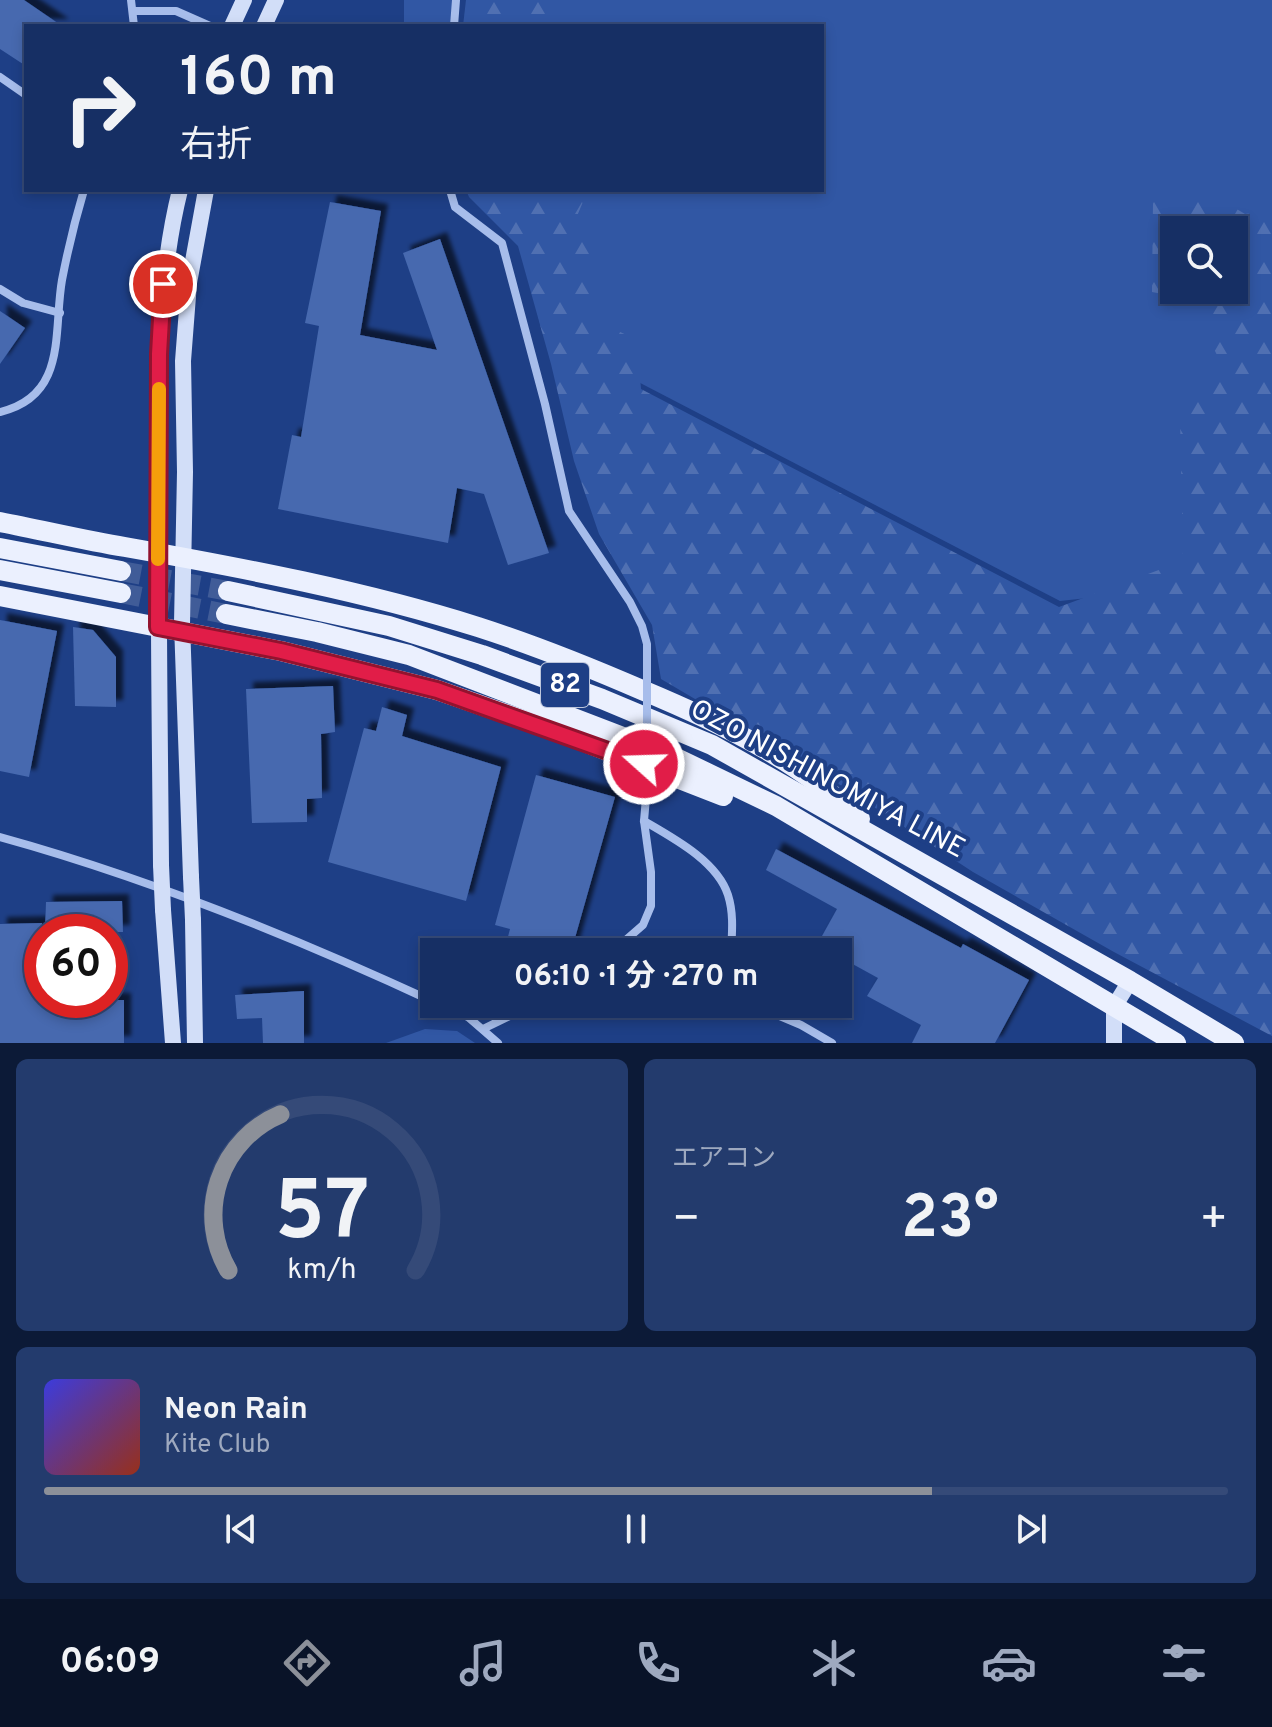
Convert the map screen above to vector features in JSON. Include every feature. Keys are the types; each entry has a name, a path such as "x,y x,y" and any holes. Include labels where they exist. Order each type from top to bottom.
{"main road":[{"path":"0,522 182,556 479,627 581,664 744,737 801,770 831,792 880,838"},
{"path":"0,548 121,571"},
{"path":"0,570 121,593"},
{"name":"OZO NISHINOMIYA LINE","path":"228,591 389,626 482,655 602,699 712,745 880,838 1234,1043"},
{"path":"0,596 281,651 437,690 697,784 877,864"},
{"name":"OZO NISHINOMIYA LINE","path":"226,614 409,655 670,755 776,806 1176,1043"}],"street":[{"path":"131,0 134,24"},
{"path":"233,24 244,0"},
{"path":"265,24 276,0"},
{"path":"454,24 456,0"},
{"path":"133,11 176,11 205,24"},
{"path":"0,77 24,94"},
{"path":"0,412 27,402 46,379 56,351 61,283 83,192"},
{"path":"173,1043 161,865 159,354 163,284 180,192"},
{"path":"195,1043 183,632 183,361 189,283 206,192"},
{"path":"451,192 455,207 502,243 545,404 569,511 630,602 647,644 647,786 644,821 651,872 651,906 643,925 628,938"},
{"path":"0,289 23,303 60,313"},
{"path":"644,821 673,837 709,866 727,893 732,919 731,938"},
{"path":"0,837 149,884 287,937 420,996"},
{"path":"1114,1043 1114,1007 1130,981"},
{"path":"469,1018 498,1043"},
{"path":"483,1029 505,1018"},
{"path":"784,1018 832,1043"}],"green space":[{"path":"404,0 453,0 451,24 404,24"},
{"path":"466,0 569,0 562,24 463,24"},
{"path":"514,0 1272,0 1272,578 1060,601 542,332 508,192 824,192 824,24 513,24"},
{"path":"467,192 587,192 577,216 596,246 589,273 595,320 637,340 641,389 1059,607 1183,561 1180,417 1219,359 1192,304 1248,304 1248,216 1160,216 1160,294 1152,292 1153,202 1215,196 1245,214 1272,211 1272,1036 973,872 828,777 661,679 652,625 599,534 574,461 518,246"},
{"path":"425,1029 457,1031 475,1043 386,1043"}],"building":[{"path":"0,0 24,0 59,24 24,24 24,65 0,49"},
{"path":"330,202 381,211 360,335 437,350 403,253 440,239 549,553 508,565 484,494 457,488 448,543 278,509 292,435 301,437 319,326 305,323"},
{"path":"0,311 25,328 0,364"},
{"path":"0,620 57,631 29,777 0,771"},
{"path":"73,627 93,630 116,657 116,707 75,706"},
{"path":"333,686 335,732 321,734 322,798 307,799 307,822 252,823 246,689"},
{"path":"382,707 407,715 402,736 501,767 466,901 328,862 364,728 376,731"},
{"path":"536,775 615,797 575,938 508,938 510,929 495,925"},
{"path":"776,849 961,948 963,944 1029,980 995,1043 912,1043 921,1025 867,996 878,978 852,964 852,938 821,938 837,909 766,870"},
{"path":"122,901 122,914 46,914 46,902"},
{"path":"24,923 24,1018 124,1018 124,1043 0,1043 0,924"},
{"path":"304,991 304,1043 263,1043 262,1018 237,1019 235,995"}],"tunnel":[{"path":"121,571 228,591"},
{"path":"121,593 226,614"}],"slow traffic":[{"path":"158,559 159,389"}],"route":[{"path":"163,284 159,354 158,627 281,651 437,690 644,764"}]}
